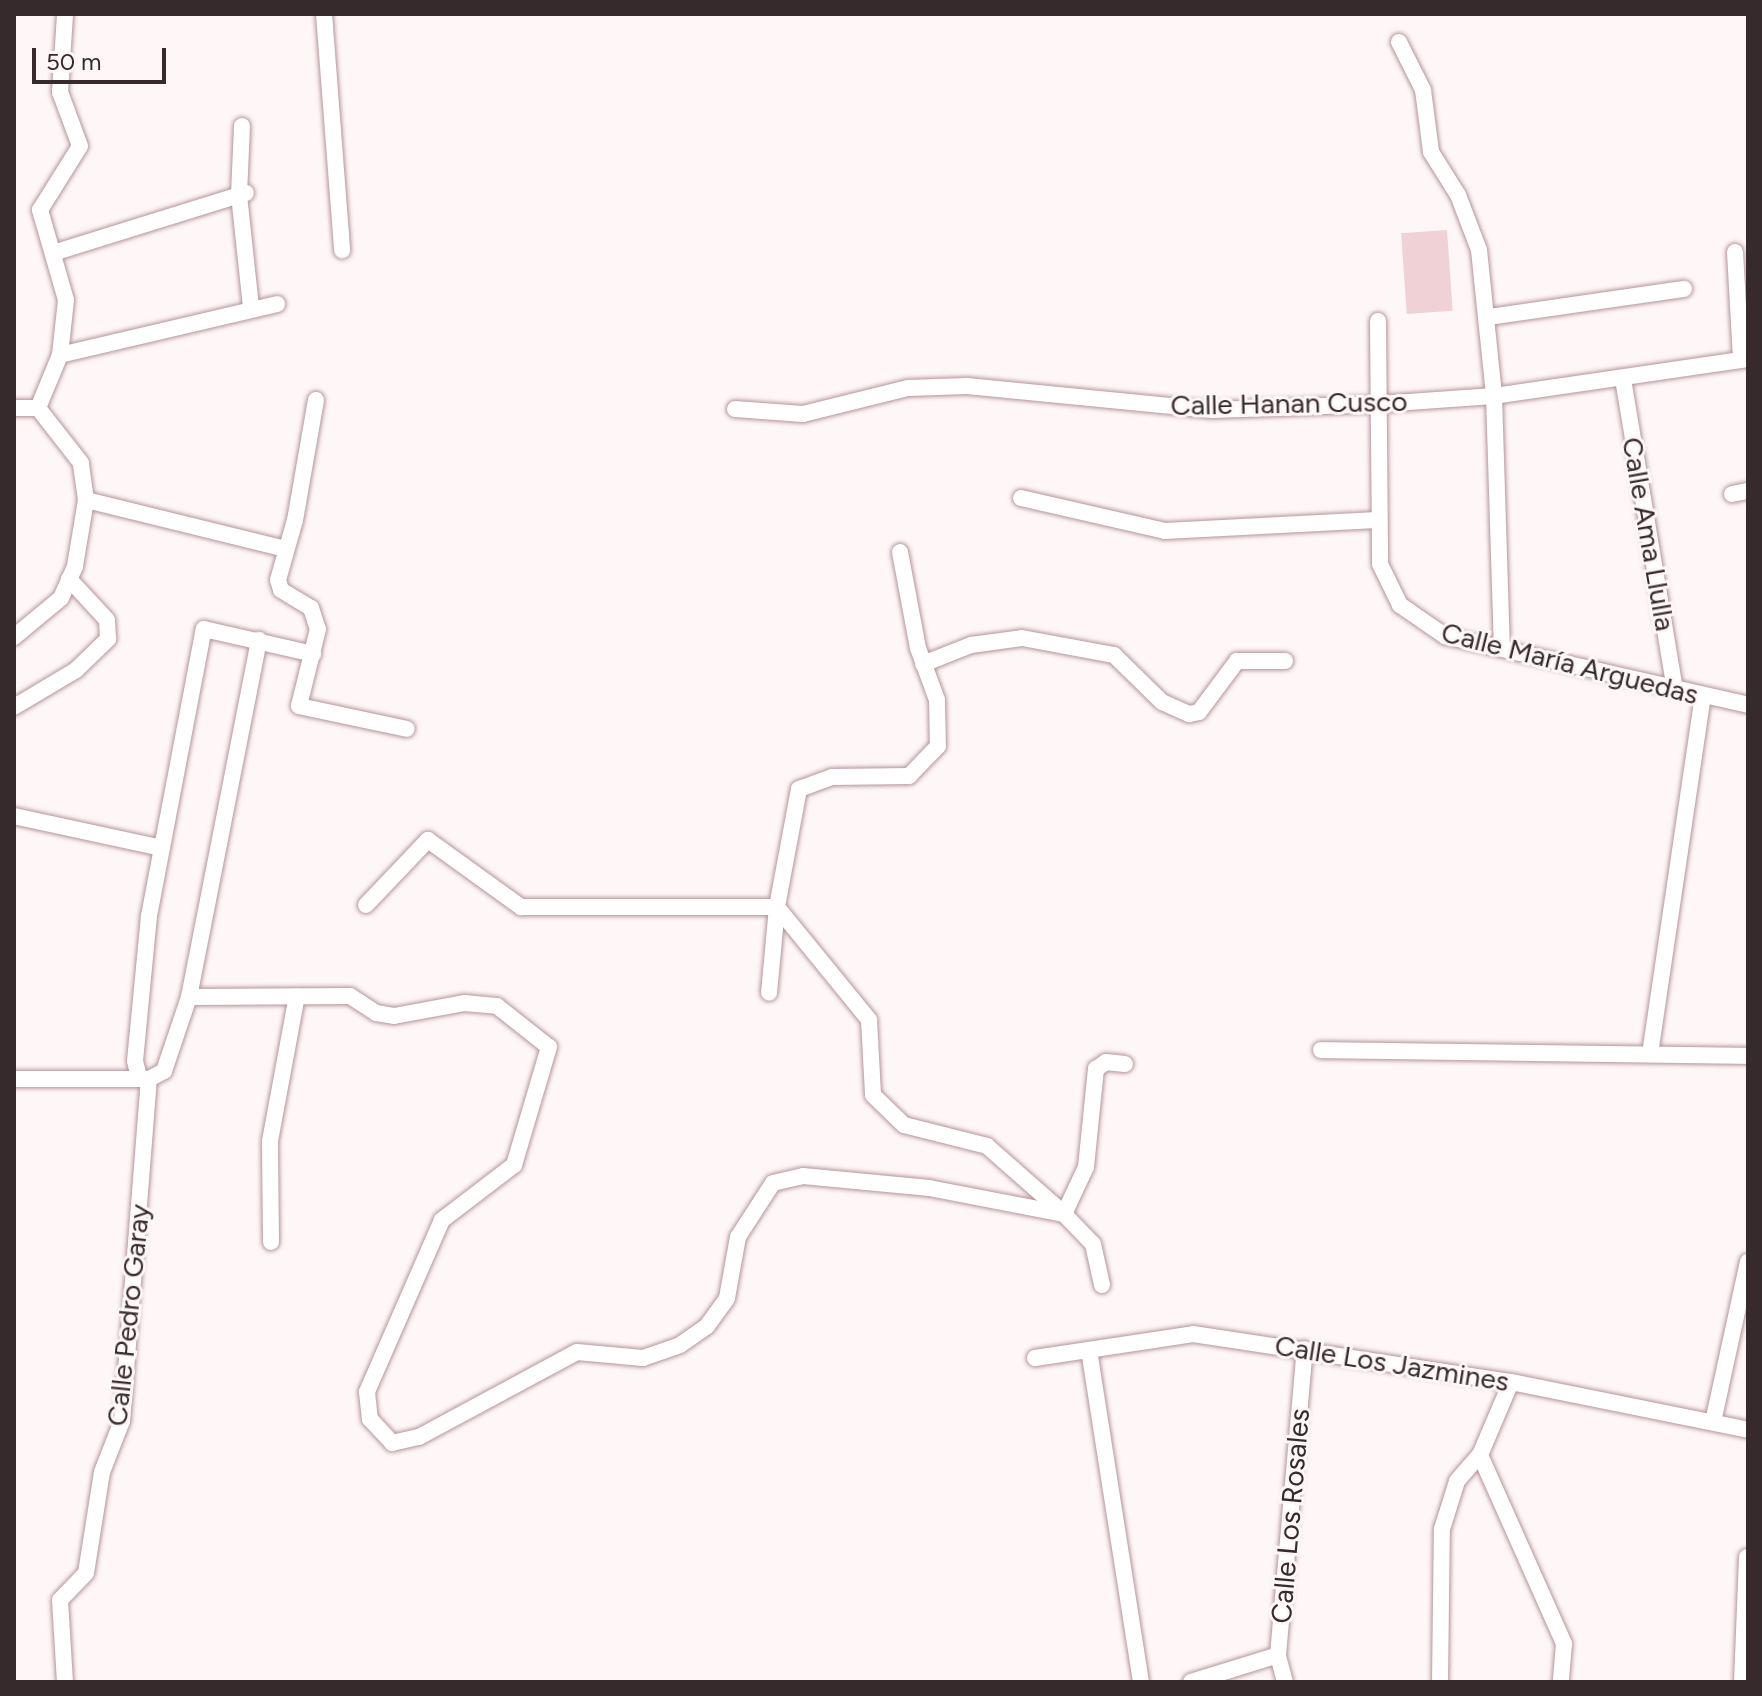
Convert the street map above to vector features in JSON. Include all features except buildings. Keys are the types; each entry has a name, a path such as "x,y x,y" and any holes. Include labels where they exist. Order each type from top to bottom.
{"street":[{"path":"38,408 60,355 66,300 40,210 80,146 60,92 65,14"},
{"path":"324,14 342,250"},
{"path":"1399,42 1423,90 1431,152 1458,195 1479,250 1489,317 1494,396 1502,646"},
{"path":"242,126 251,308"},
{"path":"53,253 243,194"},
{"path":"1735,252 1744,359"},
{"path":"1489,317 1684,289"},
{"path":"60,355 277,304"},
{"name":"Calle María Arguedas","path":"1378,321 1380,404 1377,520 1380,564 1400,605 1445,636 1502,646 1703,697 1748,705"},
{"name":"Calle Hanan Cusco","path":"735,409 803,414 908,388 967,386 1213,410 1380,404 1494,396 1744,359"},
{"name":"Calle Ama Llulla","path":"1623,379 1675,689"},
{"path":"316,400 278,580 281,590 311,608 318,629 299,706 407,729"},
{"path":"14,408 38,408"},
{"path":"14,637 61,598 69,579 86,500 81,463 38,408"},
{"path":"1021,498 1165,531 1377,520"},
{"path":"86,500 286,549"},
{"path":"769,993 777,907 799,789 832,777 909,776 938,746 937,700 923,664 900,552"},
{"path":"14,707 76,670 108,639 107,620 69,579"},
{"name":"Calle Pedro Garay","path":"65,1682 60,1600 86,1573 102,1472 122,1421 144,1078 135,1061 149,916 204,629 259,640"},
{"path":"923,664 971,645 1022,638 1114,655 1162,702 1189,714 1199,712 1237,661 1285,661"},
{"path":"14,1079 144,1078 164,1071 189,997 259,640 313,654"},
{"path":"1650,1054 1703,697"},
{"path":"14,816 162,848"},
{"path":"366,905 428,840 521,907 777,907"},
{"path":"777,907 869,1020 873,1095 904,1125 987,1146 1093,1244 1102,1285"},
{"path":"271,1242 270,1141 297,996"},
{"path":"189,997 350,996 376,1013 394,1016 464,1003 497,1006 549,1047 514,1165 442,1220 367,1392 370,1419 392,1443 419,1437 577,1352 643,1358 698,1333 727,1298 738,1237 773,1183 803,1176 929,1188 1064,1214"},
{"path":"1321,1050 1748,1056"},
{"path":"1064,1214 1086,1167 1096,1069 1106,1062 1125,1064"},
{"path":"1713,1422 1748,1262"},
{"name":"Calle Los Jazmines","path":"1035,1358 1193,1334 1511,1382 1748,1430"},
{"name":"Calle Los Rosales","path":"1285,1682 1278,1655 1305,1349"},
{"path":"1089,1350 1141,1682"},
{"path":"1440,1682 1442,1529 1457,1481 1480,1455 1511,1382"},
{"path":"1480,1455 1564,1644 1561,1682"},
{"path":"1742,1682 1747,1557"},
{"path":"1191,1682 1278,1655"}],"shaded area":[{"path":"1447,230 1453,311 1407,314 1401,233"}]}
